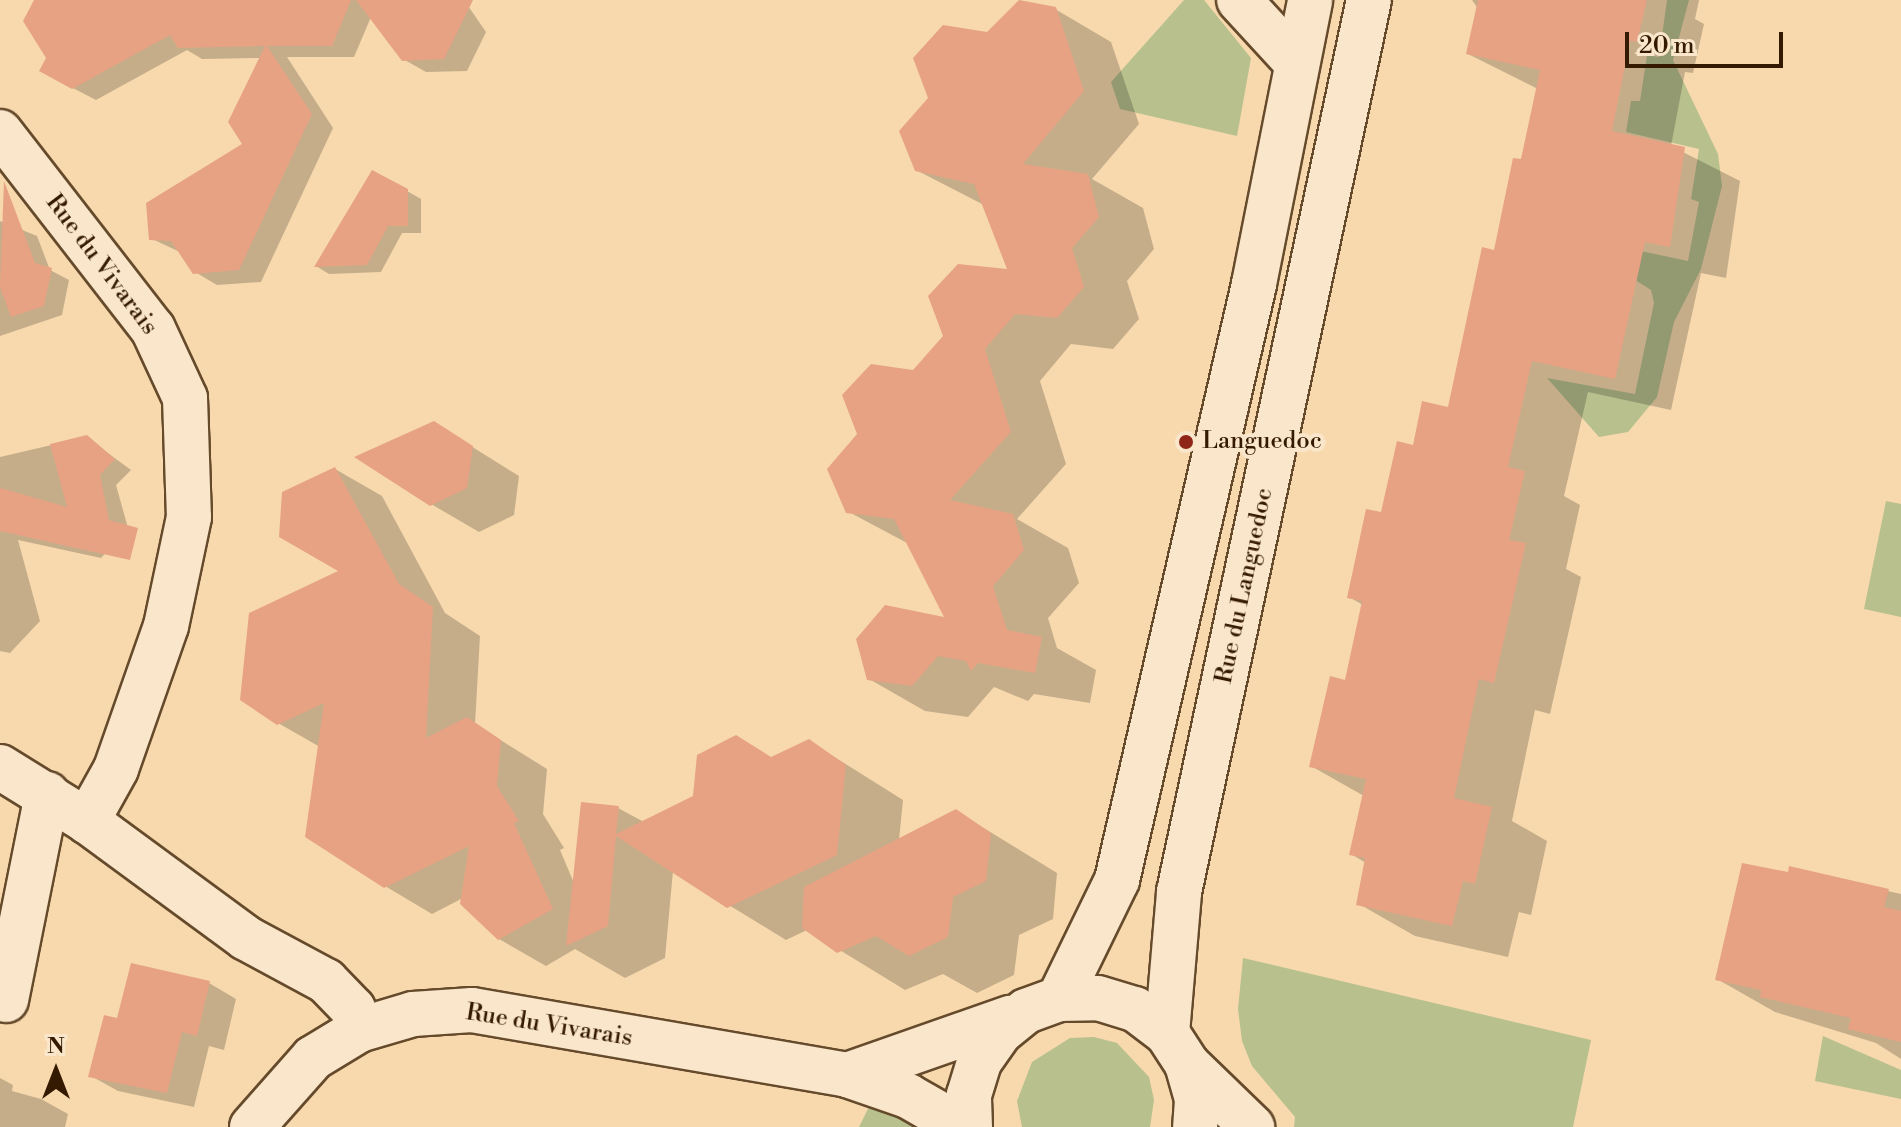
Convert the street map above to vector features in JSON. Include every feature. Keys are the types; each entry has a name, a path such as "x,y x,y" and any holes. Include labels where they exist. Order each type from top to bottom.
{"street":[{"path":"1239,0 1296,62"},
{"path":"1043,1005 1117,880 1254,284 1310,0"},
{"name":"Rue du Languedoc","path":"1195,1127 1197,1100 1177,1048 1179,892 1369,0"},
{"name":"Rue du Vivarais","path":"0,132 153,329 185,398 189,517 166,626 116,769 87,821"},
{"path":"0,767 87,821 246,938 326,981 353,1009 359,1030"},
{"path":"6,1000 47,794"},
{"path":"970,1127 969,1095 979,1062 999,1033 1043,1005 1098,998 1135,1009 1252,1127"},
{"name":"Rue du Vivarais","path":"847,1075 950,1043 1043,1005"},
{"name":"Rue du Vivarais","path":"252,1127 313,1058 359,1030 413,1014 472,1010 847,1075 908,1096 962,1127"}],"green space":[{"path":"1184,0 1204,0 1251,58 1237,136 1120,109 1111,82"},
{"path":"1667,0 1689,0 1673,60 1718,154 1722,186 1701,269 1674,322 1657,397 1628,432 1599,437 1547,378 1635,394 1654,303 1651,290 1629,276 1636,250 1688,261 1699,202 1691,199 1699,149 1626,132 1631,101 1640,101 1647,55 1659,57"},
{"path":"1886,501 1901,504 1901,617 1864,609"},
{"path":"1243,958 1591,1040 1573,1127 1294,1127 1295,1117 1252,1066 1242,1041 1238,1009"},
{"path":"1823,1036 1901,1070 1901,1099 1815,1081"},
{"path":"1094,1037 1117,1043 1149,1077 1154,1100 1150,1127 1022,1127 1017,1101 1032,1062 1070,1038"},
{"path":"869,1107 900,1113 922,1127 859,1127"}],"building":[{"path":"34,0 351,0 332,46 267,46 312,114 239,270 193,274 171,241 149,240 146,203 242,144 228,122 265,46 178,48 170,35 72,89 39,71 46,58 23,21"},
{"path":"356,0 473,0 444,59 402,61"},
{"path":"1019,0 1056,7 1084,91 1023,164 1088,174 1099,217 1072,248 1084,287 1057,318 1015,314 985,349 1011,432 950,500 1013,514 1024,550 993,586 1007,630 1042,637 1035,673 978,663 971,671 966,661 938,656 912,686 867,680 856,639 885,605 944,617 894,519 846,513 827,469 857,434 842,395 871,364 913,370 943,336 928,296 958,264 1007,269 974,184 915,171 899,131 928,98 913,58 943,25 987,32"},
{"path":"1478,0 1647,0 1637,42 1630,41 1612,131 1685,147 1670,247 1645,242 1615,379 1532,361 1508,467 1525,471 1509,540 1526,543 1494,683 1479,679 1454,798 1492,807 1475,884 1463,881 1452,926 1356,905 1365,858 1349,855 1366,779 1309,767 1330,676 1345,680 1362,601 1347,598 1366,509 1381,512 1397,441 1413,445 1422,401 1448,407 1482,247 1494,250 1513,158 1521,159 1540,70 1466,54"},
{"path":"372,170 408,189 408,226 388,226 367,265 314,267"},
{"path":"4,181 35,263 52,268 44,306 11,317 0,287"},
{"path":"434,421 473,446 467,488 430,506 354,457"},
{"path":"87,435 115,459 100,475 109,520 138,528 130,560 0,531 0,488 67,507 50,444"},
{"path":"335,467 399,584 433,607 426,738 467,717 501,740 497,786 519,821 514,823 553,909 498,940 460,904 469,846 384,888 305,837 324,703 277,725 240,700 249,613 338,571 279,537 282,492"},
{"path":"736,735 771,757 809,739 846,765 837,855 727,908 616,836 608,926 566,946 581,802 619,806 616,834 693,796 697,755"},
{"path":"956,809 991,833 986,881 953,897 948,937 909,956 876,936 837,953 802,928 804,887"},
{"path":"1742,863 1788,872 1789,866 1889,889 1884,907 1901,911 1901,1042 1848,1029 1851,1018 1760,997 1761,990 1715,980"},
{"path":"131,963 210,981 197,1036 182,1032 167,1093 88,1077 104,1015 117,1018"}],"place":[{"name":"Languedoc","path":"1186,442"}]}
